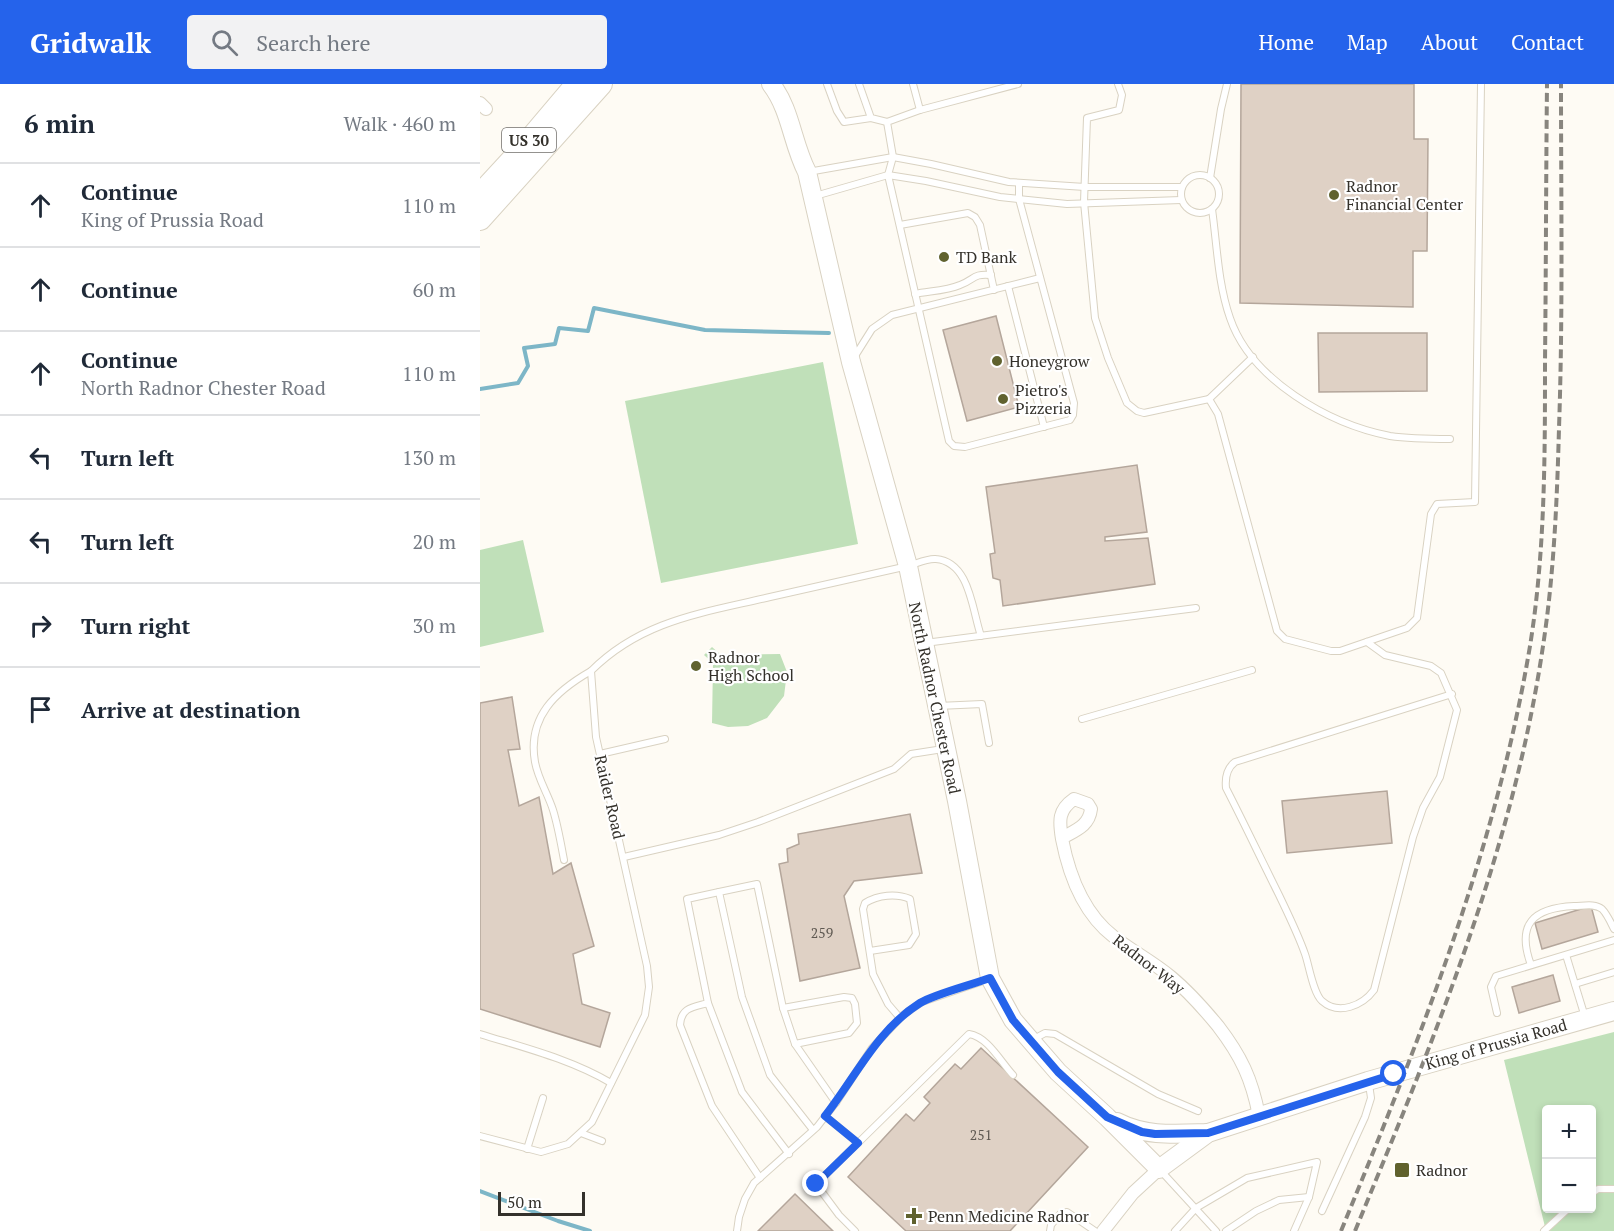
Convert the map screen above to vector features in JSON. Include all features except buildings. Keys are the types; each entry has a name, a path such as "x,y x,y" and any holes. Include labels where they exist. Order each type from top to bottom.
{"highway":[{"name":"US 30","path":"480,195 524,147 576,84"},
{"name":"US 30","path":"480,219 601,84"}],"main road":[{"name":"North Radnor Chester Road","path":"771,84 781,98 799,156 807,172 852,362 908,566 938,706 990,978 1013,1020 1030,1041 1058,1072 1159,1169"},
{"name":"North Radnor Chester Road","path":"786,84 792,92 803,123 811,156 807,172"},
{"name":"King of Prussia Road","path":"1159,1169 1208,1133 1368,1081 1614,1011"},
{"path":"1107,1117 1142,1132 1155,1134 1208,1133"}],"street":[{"name":"Radnor Way","path":"1062,838 1073,879 1088,907 1113,937 1170,976 1218,1026 1240,1058 1254,1089 1259,1116"},
{"name":"King of Prussia Road","path":"1103,1231 1133,1193 1159,1169"}],"lane":[{"path":"827,84 837,111 844,122 871,118 886,122 920,110 1018,84"},
{"path":"859,84 871,118"},
{"path":"913,84 920,110"},
{"path":"1118,84 1122,95 1119,110 1087,118 1084,202 1095,318 1108,358 1127,403 1137,411 1144,413 1209,399 1252,357"},
{"path":"1210,178 1227,84"},
{"path":"1209,399 1218,414 1277,631 1285,639 1331,651 1340,651 1407,628 1417,618 1431,514 1437,504 1475,502 1481,84"},
{"path":"886,122 893,158 888,175 949,441 954,446 965,447 1044,427 1070,420 1073,414 1074,403 1019,199 1019,183"},
{"path":"807,172 893,158 1019,183 1085,187 1182,187"},
{"path":"812,196 888,175 1019,199 1067,204 1181,200"},
{"path":"1198,175 1210,178 1215,182 1219,193 1216,205 1206,213 1194,213 1188,210 1181,200 1182,187 1187,180 1198,175"},
{"path":"1117,186 1117,201"},
{"path":"1151,187 1151,202"},
{"path":"1212,209 1229,314 1242,342 1252,357 1268,373 1300,399 1347,423 1389,436 1450,439"},
{"path":"900,225 968,213 975,217 980,225 994,290"},
{"path":"915,294 961,285 980,274 991,275"},
{"path":"852,362 872,328 892,315 1040,278"},
{"path":"1008,286 1044,427"},
{"path":"564,860 552,809 535,762 534,737 541,715 557,693 591,671 608,654 639,634 681,618 934,558 949,563 962,575 981,636"},
{"path":"924,643 1196,608"},
{"path":"1367,642 1384,655 1431,666 1441,673 1452,694 1457,710 1446,758 1433,791 1423,808 1413,837 1374,990 1369,997 1355,1006 1341,1008 1334,1006 1322,1001 1316,991 1298,936 1226,788 1225,780 1228,771 1235,762 1452,694"},
{"path":"1082,719 1252,670"},
{"name":"Raider Road","path":"480,1136 541,1152 568,1144 592,1122 645,1015 649,987 647,966 596,737 591,671"},
{"path":"938,706 982,704 989,743"},
{"path":"600,754 665,739"},
{"path":"624,857 689,843 759,822 894,769 911,754 946,748"},
{"path":"789,1154 742,1092 708,1003 687,899 757,884 783,1008 795,1044 836,1103"},
{"path":"719,892 742,997 770,1075 813,1130"},
{"path":"870,951 909,945 916,933 910,899 898,894 871,899 865,903 863,909 873,974 880,992 900,1018"},
{"path":"1531,965 1525,949 1525,935 1529,924 1534,918 1555,907 1593,905 1602,909 1614,929"},
{"path":"1497,1013 1491,987 1496,976 1614,940"},
{"path":"1566,955 1585,1019"},
{"path":"1575,984 1614,972"},
{"path":"737,1231 745,1199 754,1183 789,1154 813,1130 836,1103 872,1048 900,1018 922,1002 990,978"},
{"path":"783,1008 844,997 852,998 855,1004 857,1023 849,1033 795,1044"},
{"path":"708,1003 685,1010 680,1016 680,1025 712,1106 760,1178"},
{"path":"1030,1041 1045,1033 1055,1034 1149,1089 1198,1112"},
{"path":"480,1034 559,1058 611,1083"},
{"path":"855,1231 839,1215 816,1184 969,1034 978,1035 1013,1075"},
{"path":"1322,1211 1365,1117 1371,1098 1368,1081"},
{"path":"527,1149 543,1098"},
{"path":"825,1116 858,1143"},
{"path":"581,1133 602,1141"},
{"path":"1175,1231 1196,1208 1247,1178 1317,1162 1309,1197 1294,1231"},
{"path":"1159,1169 1216,1231"},
{"path":"1596,1191 1614,1189"},
{"path":"1226,1231 1256,1211 1279,1200 1309,1197"},
{"path":"1050,1231 1061,1213 1067,1212 1095,1231"},
{"path":"1544,1231 1564,1213"}],"green space":[{"path":"823,362 858,544 661,583 625,401"},
{"path":"523,540 544,632 480,647 480,550"},
{"path":"712,647 721,655 780,654 787,672 784,696 767,718 748,726 728,727 712,723 713,663 704,655"},
{"path":"1614,1032 1614,1231 1546,1231 1504,1060"}],"waterway":[{"path":"480,389 518,383 528,366 524,348 555,344 559,328 588,331 594,308 705,330 829,333"},
{"path":"480,1191 590,1231"}],"railway":[{"path":"1341,1231 1399,1088 1476,871 1497,797 1530,646 1539,576 1544,469 1547,84"},
{"path":"1355,1231 1413,1088 1467,944 1491,871 1530,722 1547,619 1556,510 1561,342 1561,84"}],"place":[{"name":"Radnor Financial Center","path":"1334,195"},
{"name":"TD Bank","path":"944,257"},
{"name":"Honeygrow","path":"997,361"},
{"name":"Pietro's Pizzeria","path":"1003,399"},
{"name":"Radnor High School","path":"696,666"},
{"name":"Radnor","path":"1402,1170"},
{"name":"Penn Medicine Radnor","path":"914,1216"}],"route":[{"path":"816,1184 858,1143 825,1116 872,1048 903,1016 922,1002 990,978 1013,1020 1058,1072 1107,1117 1142,1132 1155,1134 1208,1133 1394,1074"}]}
